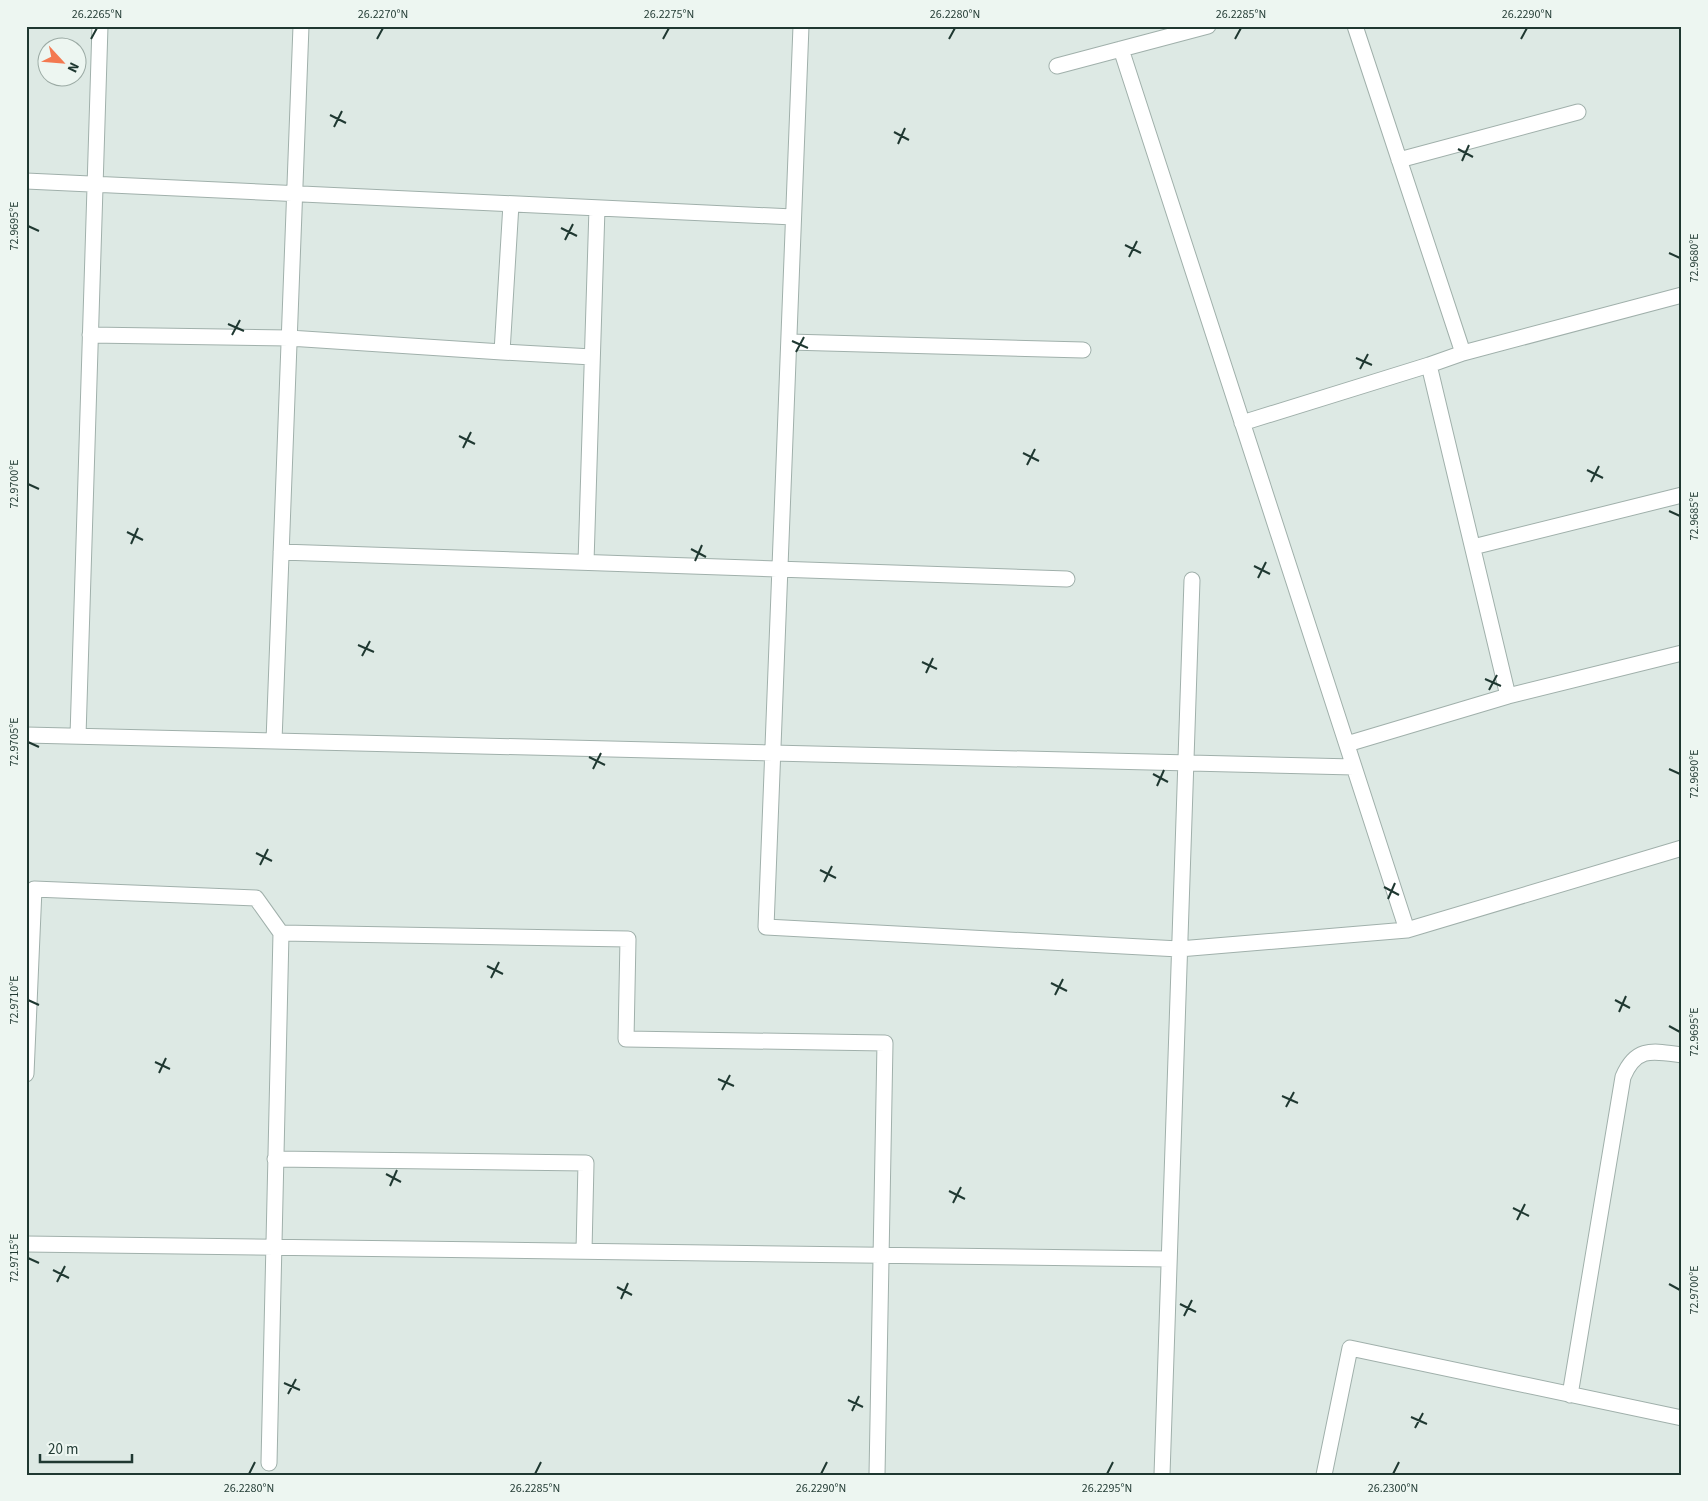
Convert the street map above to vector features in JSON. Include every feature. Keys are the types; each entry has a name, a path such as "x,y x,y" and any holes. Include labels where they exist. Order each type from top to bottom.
{"street":[{"path":"78,736 100,26"},
{"path":"274,741 301,26"},
{"path":"796,26 801,26 766,927 1179,949 1407,930 1682,848"},
{"path":"1057,66 1208,26"},
{"path":"1354,26 1463,353"},
{"path":"1121,49 1407,930"},
{"path":"1399,160 1578,112"},
{"path":"26,181 793,218"},
{"path":"502,352 512,204"},
{"path":"586,562 596,208"},
{"path":"1242,423 1463,353 1682,295"},
{"path":"90,335 289,338 592,357"},
{"path":"789,342 1084,350"},
{"path":"1430,365 1508,696"},
{"path":"1472,547 1682,495"},
{"path":"281,552 1067,579"},
{"path":"1162,1475 1192,580"},
{"path":"1347,744 1508,696 1682,653"},
{"path":"26,735 1354,767"},
{"path":"26,1074 29,937 34,889 256,898 281,933 269,1463"},
{"path":"281,933 628,939 626,1038 885,1043 877,1475"},
{"path":"1570,1395 1623,1077 1637,1055 1658,1051 1682,1055"},
{"path":"275,1159 586,1163 584,1251"},
{"path":"26,1244 1169,1259"},
{"path":"1324,1475 1350,1348 1682,1418"}]}
